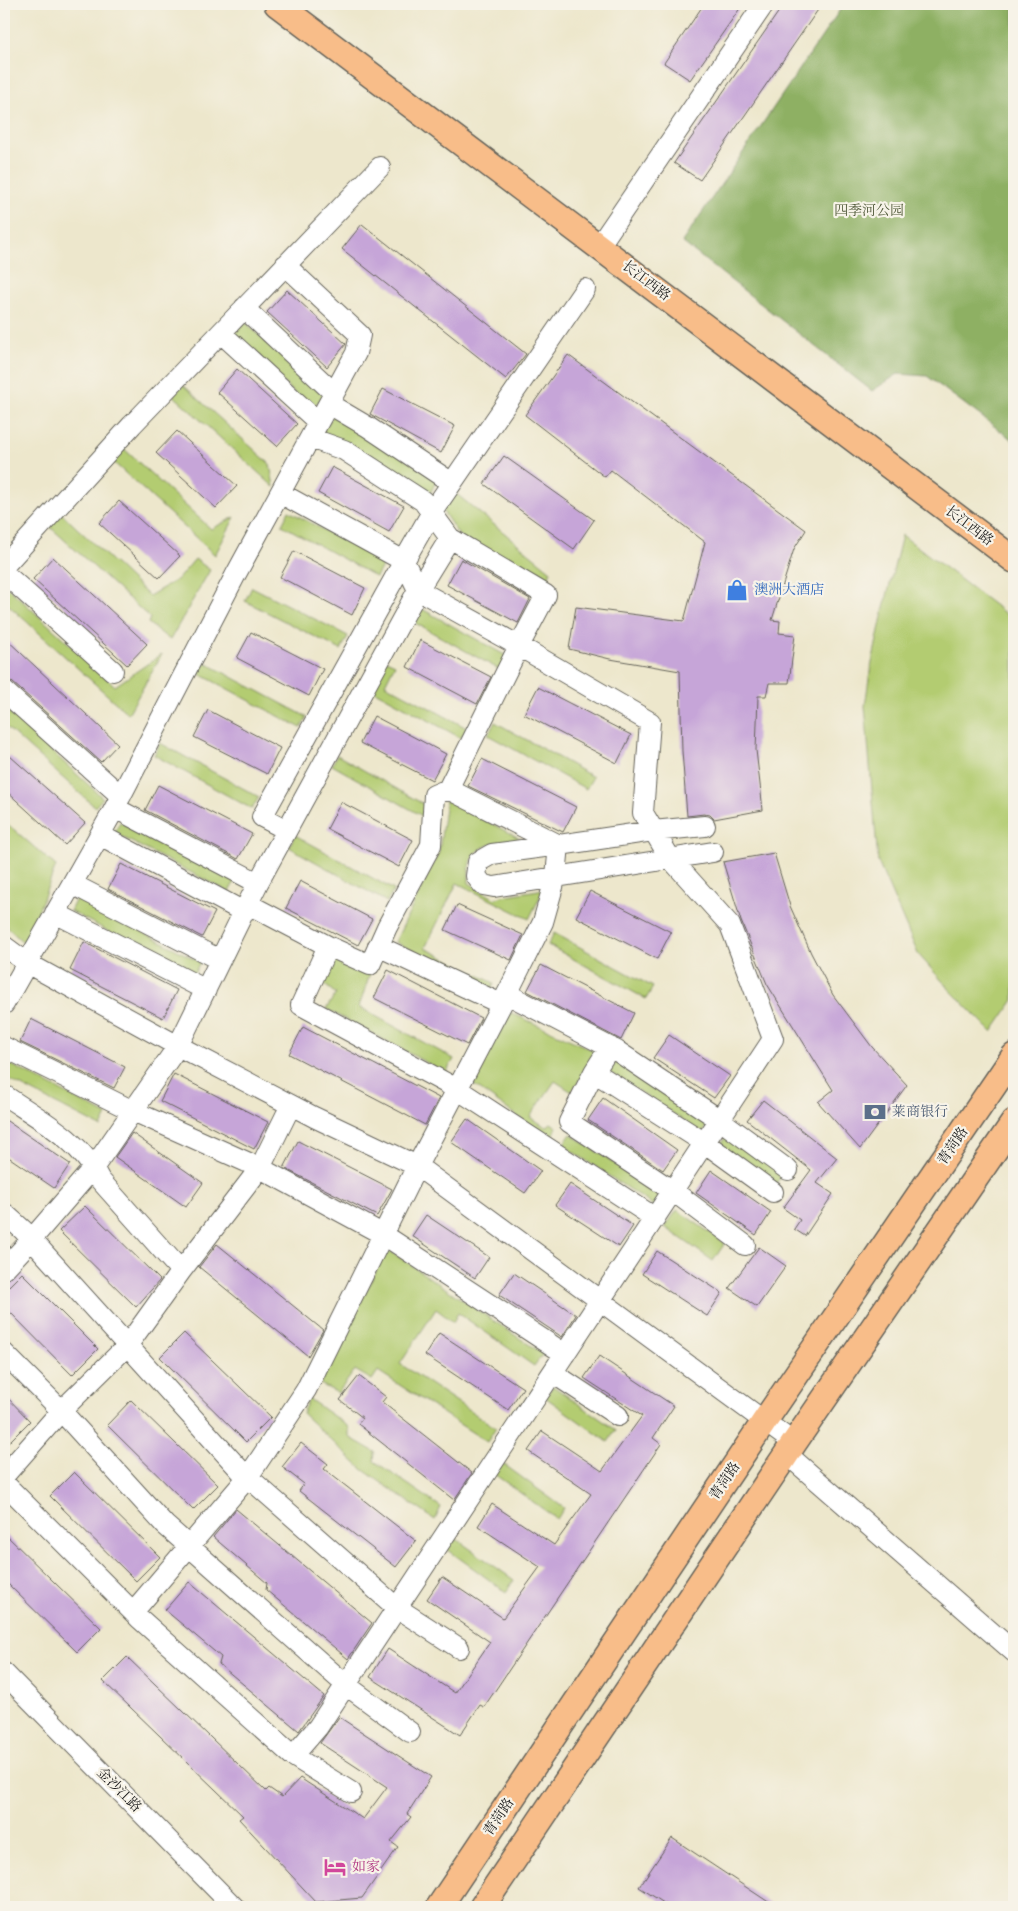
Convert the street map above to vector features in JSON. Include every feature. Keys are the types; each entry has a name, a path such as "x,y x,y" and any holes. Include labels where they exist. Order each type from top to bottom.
{"main road":[{"name":"长江西路","path":"277,4 1014,560"},
{"name":"青菏路","path":"439,1907 764,1422 1014,1056"},
{"path":"482,1907 1014,1122"}],"street":[{"path":"599,246 764,4"},
{"path":"4,566 132,426 380,167"},
{"path":"4,1004 118,802 236,574 356,353 360,335 285,265"},
{"path":"286,830 262,818 432,512 585,289"},
{"path":"244,308 332,398 452,483"},
{"path":"100,835 246,908 370,965 386,927 431,845 434,795 448,789 518,646 546,595 450,538 423,502 314,430 221,333"},
{"path":"280,493 404,562 418,590 650,722 643,813 670,858 730,925 773,1039 318,1727 293,1756"},
{"path":"4,1269 94,1167 178,1046 286,830 418,590 450,538"},
{"path":"4,573 112,671"},
{"path":"4,691 118,802 258,883"},
{"path":"448,789 559,845"},
{"path":"706,826 653,830 492,854 478,862 476,876 484,885 494,888 556,876 713,852"},
{"path":"133,1612 248,1477 306,1390 417,1166 543,922 556,876 559,845"},
{"path":"72,884 220,960"},
{"path":"55,913 206,990"},
{"path":"4,946 27,963 178,1046 291,1105 417,1166 764,1422 791,1449 1014,1652"},
{"path":"328,946 300,1005 457,1089 655,1218"},
{"path":"378,946 504,999 610,1047 720,1120 788,1170"},
{"path":"4,1047 132,1111 260,1168 384,1235 565,1354"},
{"path":"552,1151 594,1072 610,1047"},
{"path":"594,1072 705,1143 773,1192"},
{"path":"4,1095 72,1142 94,1167 100,1180 181,1271"},
{"path":"4,1476 61,1411 127,1346 181,1271 260,1168 291,1105"},
{"path":"569,1122 673,1191 744,1244"},
{"path":"4,1213 31,1240 248,1477 397,1608 459,1648"},
{"path":"4,1352 61,1411 165,1525 346,1685 410,1732"},
{"path":"553,1373 618,1416"},
{"path":"4,1483 133,1612 293,1756 351,1792"},
{"name":"金沙江路","path":"4,1674 234,1907"}],"green space":[{"name":"四季河公园","path":"844,4 1014,4 1014,441 927,376 898,374 872,391 682,242"},
{"path":"245,322 324,395 312,409 232,336"},
{"path":"183,385 270,464 274,487 173,395"},
{"path":"334,414 437,479 428,498 322,432"},
{"path":"122,447 211,529 235,517 215,555 111,460"},
{"path":"454,492 551,571 545,587 460,537 442,510"},
{"path":"289,511 384,563 376,577 282,525"},
{"path":"60,512 149,596 178,579 195,559 210,570 170,640 148,623 150,618 48,525"},
{"path":"902,535 1014,620 1014,1000 992,1032 918,954 878,862 865,706 870,672"},
{"path":"6,586 115,686 162,654 128,714 4,601 4,588"},
{"path":"252,587 348,636 341,650 245,601"},
{"path":"415,605 510,658 502,671 408,619"},
{"path":"386,660 395,664 385,684 467,728 461,738 371,689"},
{"path":"202,661 307,717 301,728 196,672"},
{"path":"4,708 103,798 95,807 4,725"},
{"path":"495,722 593,777 586,789 488,735"},
{"path":"160,743 259,797 252,809 154,755"},
{"path":"337,755 425,805 424,817 332,765"},
{"path":"446,800 521,839 491,844 479,851 470,863 469,883 495,899 502,896 544,889 529,919 457,883 425,948 494,983 491,990 395,942 439,852"},
{"path":"4,821 56,866 25,944 4,924"},
{"path":"120,822 235,881 229,892 114,833"},
{"path":"295,835 394,890 387,902 289,847"},
{"path":"77,897 200,962 193,976 70,911"},
{"path":"554,933 653,987 646,999 548,945"},
{"path":"338,958 370,974 359,1007 454,1059 446,1073 326,1009 336,994 320,981"},
{"path":"507,1011 597,1052 572,1092 555,1081 530,1117 546,1127 551,1123 557,1127 550,1140 471,1083"},
{"path":"616,1060 710,1121 703,1133 609,1072"},
{"path":"4,1061 107,1115 101,1127 4,1077"},
{"path":"571,1134 664,1197 657,1208 563,1145"},
{"path":"727,1135 783,1174 775,1185 719,1147"},
{"path":"677,1210 725,1243 713,1261 665,1227"},
{"path":"387,1249 543,1354 534,1366 458,1313 453,1322 436,1309 400,1364 496,1428 487,1442 378,1371 372,1380 355,1370 338,1393 320,1384"},
{"path":"553,1386 616,1430 608,1442 545,1397"},
{"path":"309,1399 349,1427 349,1437 375,1452 374,1461 441,1507 435,1520 362,1469 302,1413"},
{"path":"502,1463 564,1508 557,1519 494,1474"},
{"path":"452,1536 514,1580 506,1592 444,1547"}],"building":[{"path":"704,4 743,4 690,80 664,63"},
{"path":"784,4 822,4 700,180 674,163"},
{"path":"362,224 526,354 506,379 342,249"},
{"path":"287,290 346,344 327,367 267,312"},
{"name":"澳洲大酒店","path":"568,355 806,530 794,549 772,620 780,621 779,633 795,635 789,683 769,683 766,696 758,696 756,750 763,810 714,819 710,815 704,814 687,816 682,751 680,671 610,659 569,649 576,607 684,621 705,542 611,470 605,477 525,415"},
{"path":"237,369 297,424 277,446 217,392"},
{"path":"383,389 455,426 441,453 370,414"},
{"path":"177,431 237,486 216,508 156,453"},
{"path":"504,456 594,520 574,549 484,484"},
{"path":"332,467 404,506 389,532 318,493"},
{"path":"119,501 180,556 159,578 99,523"},
{"path":"294,551 365,588 352,615 280,577"},
{"path":"53,557 147,644 127,665 33,579"},
{"path":"461,559 530,599 518,623 447,585"},
{"path":"251,632 323,669 309,696 237,658"},
{"path":"4,637 118,744 101,762 12,682 4,677"},
{"path":"420,640 491,677 477,704 407,667"},
{"path":"538,687 631,735 617,763 524,714"},
{"path":"208,710 280,748 267,774 194,737"},
{"path":"374,716 446,754 432,780 360,743"},
{"path":"10,756 85,823 65,845 4,789 4,762"},
{"path":"482,759 576,807 563,832 468,786"},
{"path":"158,785 252,834 238,859 145,810"},
{"path":"341,802 413,840 399,867 327,829"},
{"path":"774,853 790,906 811,953 833,995 872,1047 907,1085 860,1149 818,1102 833,1090 767,984 741,921 723,862"},
{"path":"121,864 215,912 202,937 108,889"},
{"path":"300,881 372,919 358,945 286,908"},
{"path":"590,891 671,932 657,959 576,917"},
{"path":"457,905 523,935 511,960 445,930"},
{"path":"84,942 177,990 163,1018 70,970"},
{"path":"541,965 634,1013 621,1040 527,991"},
{"path":"388,970 481,1018 467,1045 374,998"},
{"path":"31,1019 125,1067 114,1088 20,1042"},
{"path":"303,1027 439,1098 425,1125 289,1054"},
{"path":"669,1035 730,1076 714,1098 653,1058"},
{"path":"174,1074 268,1122 254,1149 160,1101"},
{"path":"603,1098 677,1150 663,1170 588,1120"},
{"path":"763,1100 837,1158 817,1183 833,1194 805,1236 794,1229 800,1220 783,1208 811,1170 747,1120"},
{"path":"4,1119 70,1164 54,1188 4,1154"},
{"path":"467,1119 541,1171 525,1193 451,1142"},
{"path":"132,1133 203,1183 186,1207 115,1157"},
{"path":"298,1141 392,1189 377,1216 284,1168"},
{"path":"711,1170 771,1212 756,1235 696,1193"},
{"path":"570,1184 633,1226 619,1247 555,1205"},
{"path":"85,1206 160,1280 136,1307 59,1231"},
{"path":"426,1215 489,1257 475,1278 412,1236"},
{"path":"217,1244 323,1330 308,1356 199,1267"},
{"path":"759,1247 786,1266 757,1307 729,1288"},
{"path":"657,1251 722,1293 707,1316 642,1274"},
{"path":"22,1273 98,1349 72,1375 4,1306 4,1291"},
{"path":"514,1273 576,1315 562,1337 499,1295"},
{"path":"184,1333 271,1417 246,1442 160,1357"},
{"path":"439,1333 523,1388 508,1410 425,1355"},
{"path":"599,1356 674,1406 653,1438 661,1444 484,1707 480,1705 460,1735 370,1677 388,1649 455,1693 490,1642 427,1599 442,1577 503,1618 540,1567 478,1526 492,1504 554,1545 591,1494 528,1451 542,1431 602,1471 642,1416 584,1378"},
{"path":"359,1376 386,1397 382,1402 472,1473 454,1500 358,1424 363,1418 340,1400"},
{"path":"4,1394 30,1421 4,1447"},
{"path":"131,1400 218,1485 193,1510 107,1425"},
{"path":"301,1443 328,1464 324,1469 416,1541 396,1567 299,1491 304,1484 282,1467"},
{"path":"74,1472 160,1557 136,1581 50,1496"},
{"path":"236,1509 372,1623 348,1659 266,1590 267,1583 213,1537"},
{"path":"4,1533 101,1628 77,1652 4,1580"},
{"path":"189,1582 324,1696 299,1731 219,1664 221,1657 165,1610"},
{"path":"127,1657 266,1791 269,1788 282,1797 300,1778 363,1819 387,1787 320,1743 339,1717 431,1777 407,1814 411,1817 391,1842 398,1847 362,1898 316,1902 239,1819 243,1816 103,1681"},
{"path":"672,1838 776,1907 670,1907 639,1887"}],"place":[{"name":"澳洲大酒店","path":"737,590"},
{"name":"莱商银行","path":"875,1112"},
{"name":"如家","path":"335,1867"}]}
